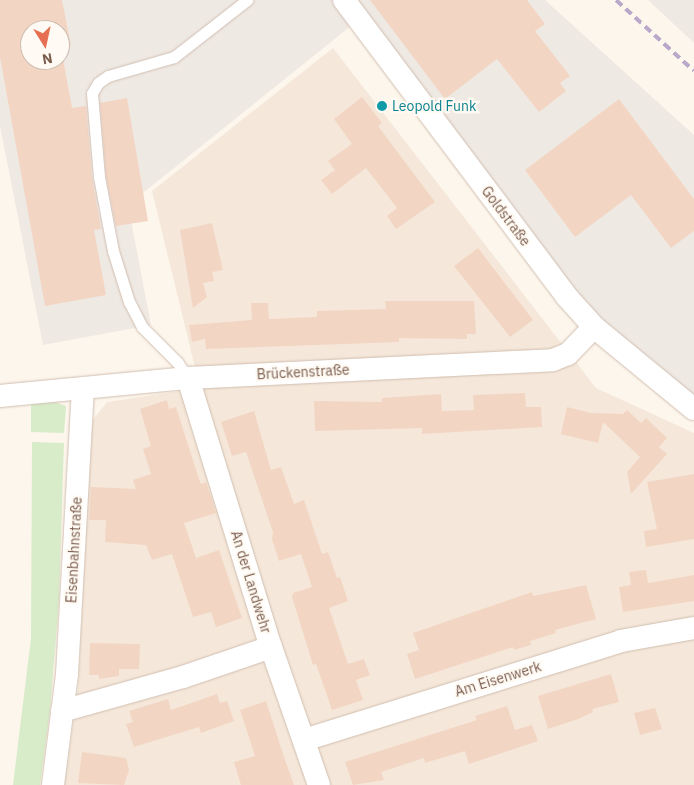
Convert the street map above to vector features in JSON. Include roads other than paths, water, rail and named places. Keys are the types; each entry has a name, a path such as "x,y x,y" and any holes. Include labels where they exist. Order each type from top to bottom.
{"street":[{"name":"Goldstraße","path":"344,0 567,297 594,327 694,409"},
{"name":"Brückenstraße","path":"0,396 188,378 552,360 568,354 594,327"},
{"name":"An der Landwehr","path":"188,378 272,647 320,785"},
{"name":"Eisenbahnstraße","path":"53,785 62,711 84,388"},
{"name":"Am Eisenwerk","path":"304,740 621,641 694,628"},
{"path":"62,711 183,677 272,647"}],"lane":[{"path":"188,378 178,363 142,327 129,302 113,251 99,177 92,93 108,76 174,57 246,0"}],"railway":[{"path":"616,0 694,71"}],"place":[{"name":"Leopold Funk","path":"382,106"}]}
